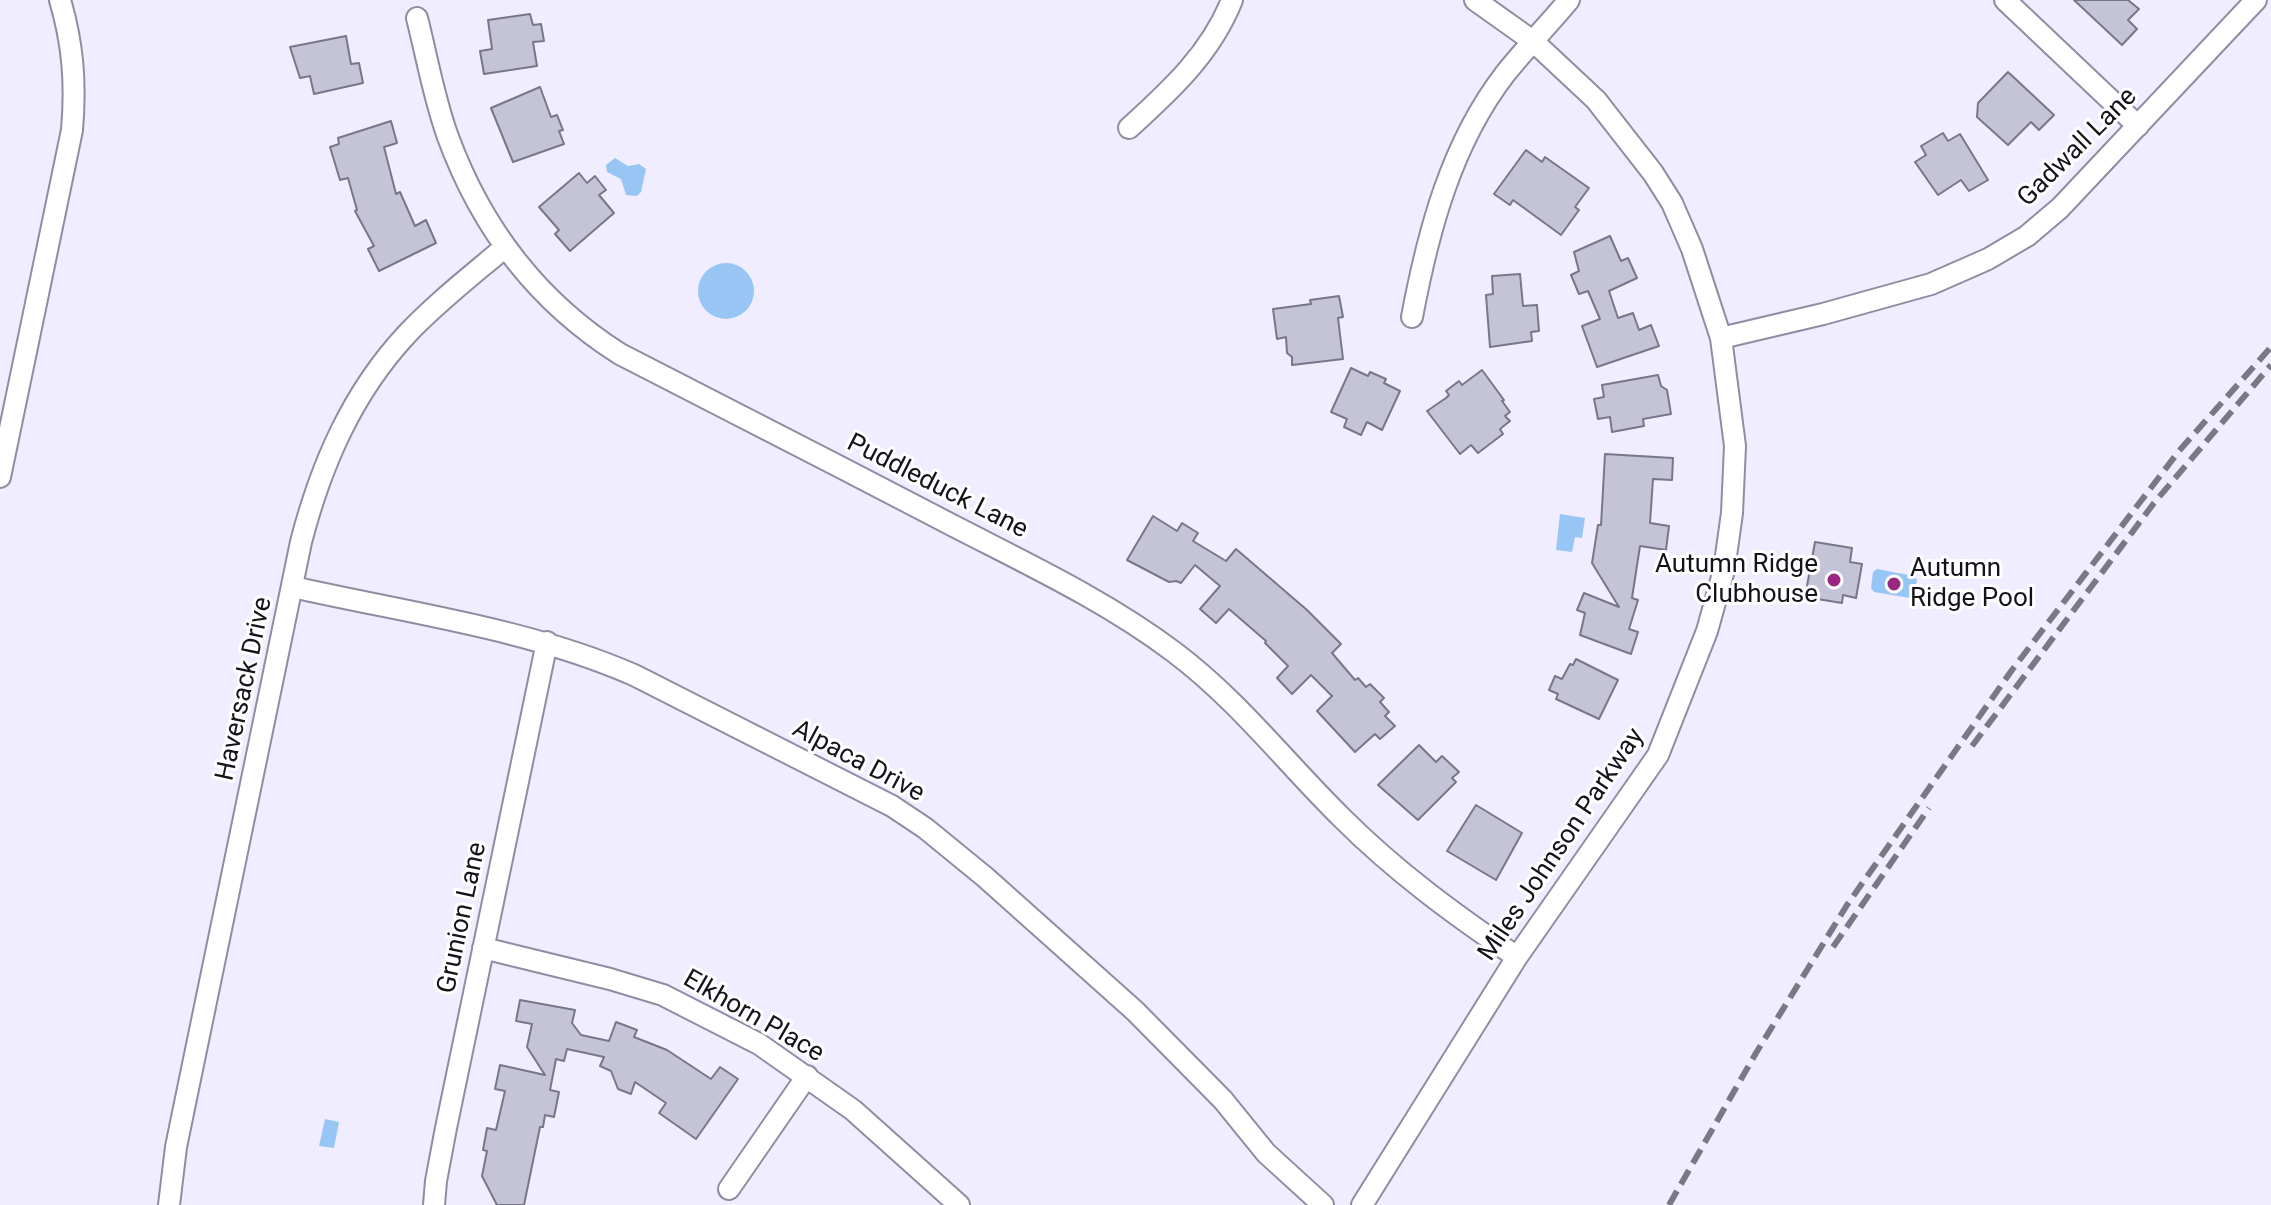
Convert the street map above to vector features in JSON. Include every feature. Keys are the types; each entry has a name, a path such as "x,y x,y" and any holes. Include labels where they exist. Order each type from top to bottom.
{"street":[{"path":"0,477 72,130 76,88 73,51 60,0"},
{"path":"1129,128 1204,53 1225,19 1232,0"},
{"name":"Miles Johnson Parkway","path":"1362,1205 1517,957 1658,755 1707,631 1724,570 1734,483 1732,409 1721,338 1692,249 1672,203 1653,173 1596,100 1534,42 1475,0"},
{"path":"1412,317 1421,269 1442,195 1467,136 1505,74 1569,0"},
{"path":"2005,0 2138,126"},
{"name":"Gadwall Lane","path":"1721,338 1931,284 1988,259 2027,236 2060,208 2256,0"},
{"name":"Puddleduck Lane","path":"417,18 447,134 483,214 504,248 552,301 589,334 620,354 1093,599 1163,644 1250,719 1340,816 1388,862 1423,892 1517,957"},
{"name":"Haversack Drive","path":"169,1205 176,1147 313,496 331,448 350,414 404,337 504,248"},
{"name":"Alpaca Drive","path":"293,587 547,642 592,657 634,675 892,806 925,828 985,877 1135,1011 1213,1089 1266,1153 1323,1205"},
{"name":"Grunion Lane","path":"434,1205 446,1128 547,642"},
{"name":"Elkhorn Place","path":"483,948 663,995 759,1044 853,1110 959,1205"},
{"path":"729,1189 807,1076"}],"water":[{"path":"615,158 628,166 639,164 646,169 641,192 637,196 626,195 621,179 607,172 606,165"},
{"path":"726,263 746,271 754,291 746,311 726,319 706,311 698,291 706,271"},
{"path":"1560,514 1585,518 1582,538 1575,537 1572,552 1556,550"},
{"name":"Autumn Ridge Pool","path":"1877,569 1914,576 1917,580 1914,596 1874,592 1871,588 1873,572"},
{"path":"325,1119 339,1122 334,1148 319,1146"}],"building":[{"path":"2074,0 2128,0 2139,9 2128,20 2137,29 2122,45"},
{"path":"530,14 533,25 541,24 544,41 533,42 537,66 484,74 480,51 492,49 488,20"},
{"path":"346,36 351,64 359,63 363,83 314,94 310,76 300,78 290,47"},
{"path":"2008,72 2054,115 2039,130 2031,122 2008,145 1977,117 1978,103"},
{"path":"540,87 551,117 557,115 564,144 513,162 491,108"},
{"path":"391,121 397,143 384,147 396,194 400,192 415,226 426,220 436,243 379,271 368,249 374,246 355,211 348,178 340,180 330,147 339,144 338,138"},
{"path":"1943,133 1948,141 1960,134 1988,180 1969,191 1961,180 1938,195 1915,162 1926,155 1921,146"},
{"path":"1526,150 1542,162 1545,157 1589,188 1575,207 1579,210 1561,235 1513,200 1510,205 1494,194"},
{"path":"579,173 587,183 595,176 606,190 599,195 614,213 570,251 555,234 559,230 539,207"},
{"path":"1610,236 1621,261 1628,258 1637,278 1609,291 1618,318 1633,313 1639,330 1651,325 1659,346 1597,367 1582,326 1600,319 1588,291 1579,294 1571,275 1579,271 1574,252"},
{"path":"1520,274 1523,306 1537,305 1539,331 1531,332 1532,341 1490,347 1486,295 1493,294 1492,276"},
{"path":"1339,296 1343,317 1338,318 1343,359 1292,365 1286,337 1277,339 1273,309 1311,304 1310,300"},
{"path":"1351,368 1368,376 1370,372 1386,379 1384,383 1400,391 1382,430 1367,422 1361,435 1344,427 1347,419 1331,412"},
{"path":"1482,370 1504,400 1510,412 1505,416 1510,421 1500,429 1503,434 1478,453 1471,445 1460,454 1427,411 1446,398 1449,395 1446,391 1459,381 1462,385"},
{"path":"1658,375 1661,386 1667,390 1671,414 1643,419 1644,426 1612,432 1610,417 1598,419 1594,399 1604,397 1602,385"},
{"path":"1605,454 1673,458 1672,480 1653,479 1650,523 1669,526 1666,550 1640,546 1632,598 1638,600 1629,629 1638,632 1631,654 1580,635 1585,613 1577,610 1584,593 1619,607 1592,563 1598,525 1601,525"},
{"path":"1153,516 1177,531 1182,523 1198,533 1193,541 1226,561 1236,549 1307,610 1341,644 1332,653 1355,680 1358,678 1366,687 1370,684 1384,698 1380,702 1389,712 1385,716 1395,726 1380,739 1375,734 1355,752 1317,711 1332,696 1311,675 1292,694 1277,678 1288,666 1266,641 1229,609 1216,623 1200,609 1220,586 1195,565 1181,583 1169,582 1127,560"},
{"name":"Autumn Ridge Clubhouse","path":"1815,542 1852,548 1850,562 1862,564 1856,598 1843,595 1842,603 1805,597"},
{"path":"1576,659 1618,680 1599,719 1556,699 1558,694 1549,690 1555,676 1562,679"},
{"path":"1419,745 1436,762 1442,756 1459,772 1452,778 1456,782 1418,820 1378,785"},
{"path":"1476,805 1522,833 1496,880 1447,851"},
{"path":"520,1000 575,1010 572,1023 581,1035 609,1041 616,1022 637,1030 634,1037 667,1050 711,1079 720,1067 738,1079 696,1139 659,1113 666,1103 635,1082 631,1094 618,1089 611,1071 600,1066 604,1057 567,1049 564,1061 556,1059 550,1090 559,1092 554,1117 545,1115 543,1127 540,1127 524,1205 497,1205 482,1176 487,1128 496,1130 505,1091 495,1089 500,1065 545,1075 527,1047 532,1024 516,1021"}],"railway":[{"path":"1669,1205 1756,1053 1847,905 2012,670 2179,451 2271,347"},
{"path":"1972,746 2154,503 2271,365"},
{"path":"1833,947 1929,808"}],"place":[{"name":"Autumn Ridge Clubhouse","path":"1834,580"},
{"name":"Autumn Ridge Pool","path":"1894,584"}]}
